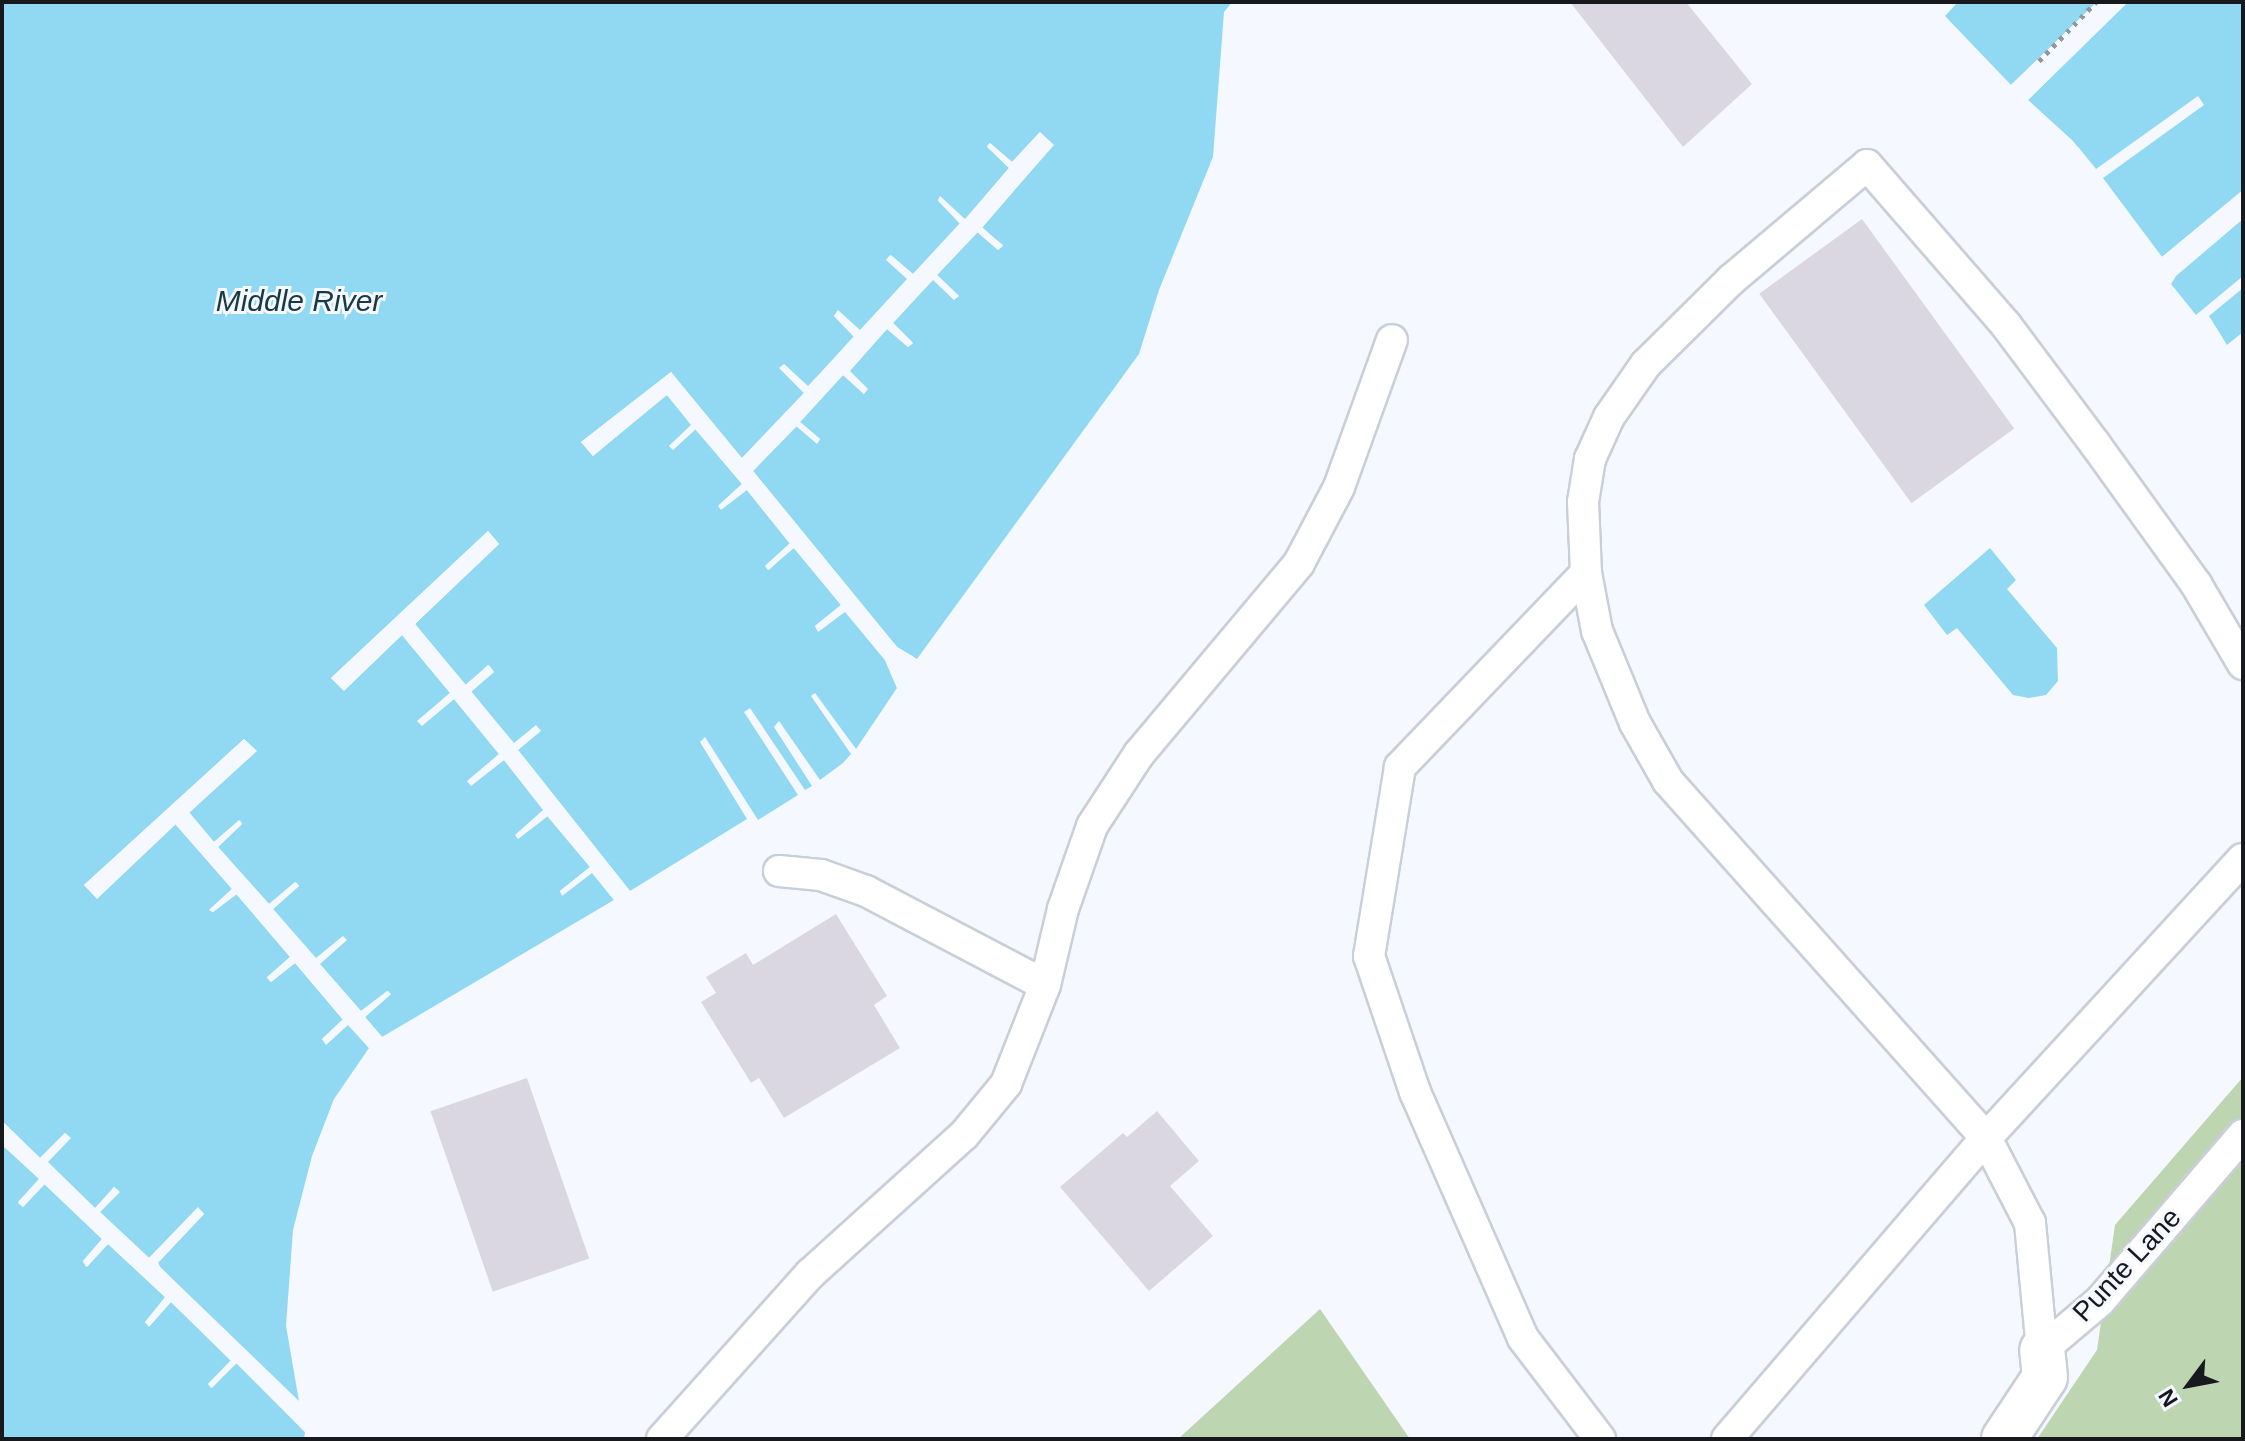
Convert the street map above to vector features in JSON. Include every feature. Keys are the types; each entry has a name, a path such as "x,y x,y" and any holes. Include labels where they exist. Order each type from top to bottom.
{"street":[{"path":"2004,1439 2045,1377 2042,1350"}],"lane":[{"path":"2042,1350 2030,1223 1986,1138 1668,781 1635,723 1597,631 1586,573 1583,502 1590,459 1616,407 1646,364 1731,280 1867,165 2006,325 2087,432 2196,584 2243,664"},
{"path":"662,1439 810,1274 964,1135 1006,1084 1045,985 1063,909 1092,826 1139,754 1299,563 1339,487 1392,340"},
{"path":"1586,573 1400,767 1369,956 1415,1092 1523,1338 1600,1439"},
{"path":"1727,1439 1986,1138 2243,859"},
{"path":"779,871 821,875 866,891 1045,985"},
{"name":"Punte Lane","path":"2042,1350 2100,1301 2243,1135"}],"path":[{"path":"2039,61 2096,2"}],"green space":[{"path":"2243,1077 2243,1439 2037,1439 2097,1350 2115,1225"},
{"path":"1320,1309 1410,1439 1178,1439"}],"water":[{"name":"Middle River","path":"2,2 1232,2 1224,12 1213,157 1159,290 1139,354 917,659 897,647 753,471 797,426 817,443 820,439 800,422 843,375 864,394 867,389 849,371 887,329 908,347 913,343 893,323 933,279 954,299 959,296 937,275 978,232 998,250 1003,245 982,228 1053,145 1040,132 1012,162 990,143 987,146 1009,168 965,220 940,197 938,201 960,223 913,274 891,255 887,259 908,279 860,331 838,311 834,316 854,336 808,387 784,364 780,368 804,393 741,459 671,372 581,442 593,456 666,394 692,425 669,446 673,449 695,429 742,484 719,505 721,509 746,489 790,544 766,565 769,570 793,547 841,605 815,626 819,631 845,611 885,660 897,688 856,749 815,693 811,696 851,754 843,763 820,780 779,721 774,727 812,786 805,790 750,708 744,712 798,795 758,820 705,737 700,742 747,819 630,891 518,750 540,730 536,726 514,744 471,691 494,672 488,665 466,685 415,624 499,544 488,531 331,678 344,690 402,635 450,693 418,721 422,725 454,699 499,754 468,782 471,785 504,760 544,810 516,836 519,838 547,816 590,867 560,891 562,895 592,872 614,900 382,1037 365,1017 391,994 387,991 361,1011 319,964 346,940 342,937 316,959 273,909 299,886 295,882 269,904 218,847 242,824 239,820 214,842 189,812 256,751 244,739 84,885 97,898 175,824 232,889 209,910 213,912 236,894 290,957 267,978 271,982 295,963 343,1020 322,1039 326,1044 348,1024 369,1048 334,1099 312,1156 293,1230 286,1326 299,1401 160,1267 158,1263 204,1214 198,1208 149,1258 100,1212 119,1191 114,1187 96,1209 47,1162 70,1138 65,1133 40,1158 2,1121"},
{"path":"1958,2 2097,2 2011,85 1945,16"},
{"path":"2128,2 2243,2 2243,190 2162,257 2103,178 2204,105 2198,96 2096,169 2079,148 2028,100"},
{"path":"2243,219 2243,276 2196,315 2171,284 2176,276"},
{"path":"2243,288 2243,332 2227,345 2209,316"},
{"path":"1990,548 2016,580 2007,589 2057,648 2058,681 2046,695 2029,698 2013,695 1957,628 1947,635 1924,605"},
{"path":"2,1145 39,1179 18,1202 23,1207 44,1184 102,1239 83,1261 86,1267 108,1244 166,1298 145,1322 149,1326 171,1302 231,1361 208,1384 212,1388 236,1363 305,1432 304,1439 2,1439"}],"pier":[{"path":"2097,2 2100,5 2012,89 1964,42 2011,85"},
{"path":"2122,2 2128,2 2028,100 2073,141 2096,173 2024,99"},
{"path":"1040,132 1054,145 982,227 1003,246 998,250 977,232 937,275 959,296 954,300 933,280 893,323 913,343 908,347 887,329 850,371 868,389 864,394 843,375 800,422 820,439 817,444 796,426 753,471 897,647 917,659 915,663 894,649 749,470 978,228 1048,145 1040,138 968,222 863,333 854,331 857,339 744,462 738,461 670,378 586,443 593,450 664,391 669,391 888,657 900,685 897,688 885,660 845,612 818,632 815,626 841,605 794,548 768,570 765,566 790,543 747,490 721,510 718,506 742,484 696,429 673,450 669,446 691,425 667,395 593,456 581,442 671,372 742,458 804,393 779,368 784,364 808,386 854,337 834,316 838,310 860,330 907,279 886,260 890,255 913,274 960,224 938,200 940,196 965,219 1009,168 987,147 990,143 1012,162"},
{"path":"2099,176 2162,257 2243,190 2243,196 2161,261"},
{"path":"488,531 499,544 415,624 465,685 489,665 494,672 471,692 514,743 536,725 541,731 518,750 630,891 627,893 515,748 468,694 468,688 462,688 412,625 494,544 487,537 337,678 344,685 399,632 404,632 593,865 618,898 614,900 592,873 562,896 560,891 590,867 548,816 518,839 515,835 543,810 504,760 471,786 467,781 499,754 454,699 422,726 417,721 450,693 402,635 344,691 331,678"},
{"path":"244,739 257,751 189,813 214,842 240,820 242,824 218,847 269,904 296,882 299,886 273,909 316,958 343,936 347,940 320,964 361,1011 388,991 391,994 365,1017 382,1037 379,1039 185,814 251,750 244,744 90,886 97,893 173,821 178,820 372,1046 369,1048 348,1025 326,1045 322,1039 343,1019 295,963 271,982 267,977 290,957 237,894 213,912 209,910 232,889 176,824 97,899 84,885"},
{"path":"2,1121 40,1158 65,1133 71,1138 48,1162 95,1208 114,1187 120,1192 100,1212 149,1258 198,1207 204,1214 158,1262 160,1267 300,1405 156,1269 155,1260 198,1213 147,1262 44,1165 44,1160 38,1161 2,1127"},
{"path":"2,1141 239,1360 303,1425 305,1432 237,1363 211,1388 208,1384 231,1360 171,1302 149,1327 145,1322 165,1297 108,1244 87,1267 83,1261 102,1239 45,1184 23,1207 18,1203 39,1179"}],"building":[{"path":"1570,2 1686,2 1752,84 1683,147"},
{"path":"1862,219 2014,429 1911,503 1759,294"},
{"path":"836,914 887,996 874,1005 900,1048 784,1118 759,1078 751,1083 701,1002 716,993 706,977 746,953 753,965"},
{"path":"527,1078 589,1259 493,1292 431,1111"},
{"path":"1157,1111 1199,1161 1170,1186 1213,1236 1149,1291 1060,1187 1123,1133 1127,1137"}]}
